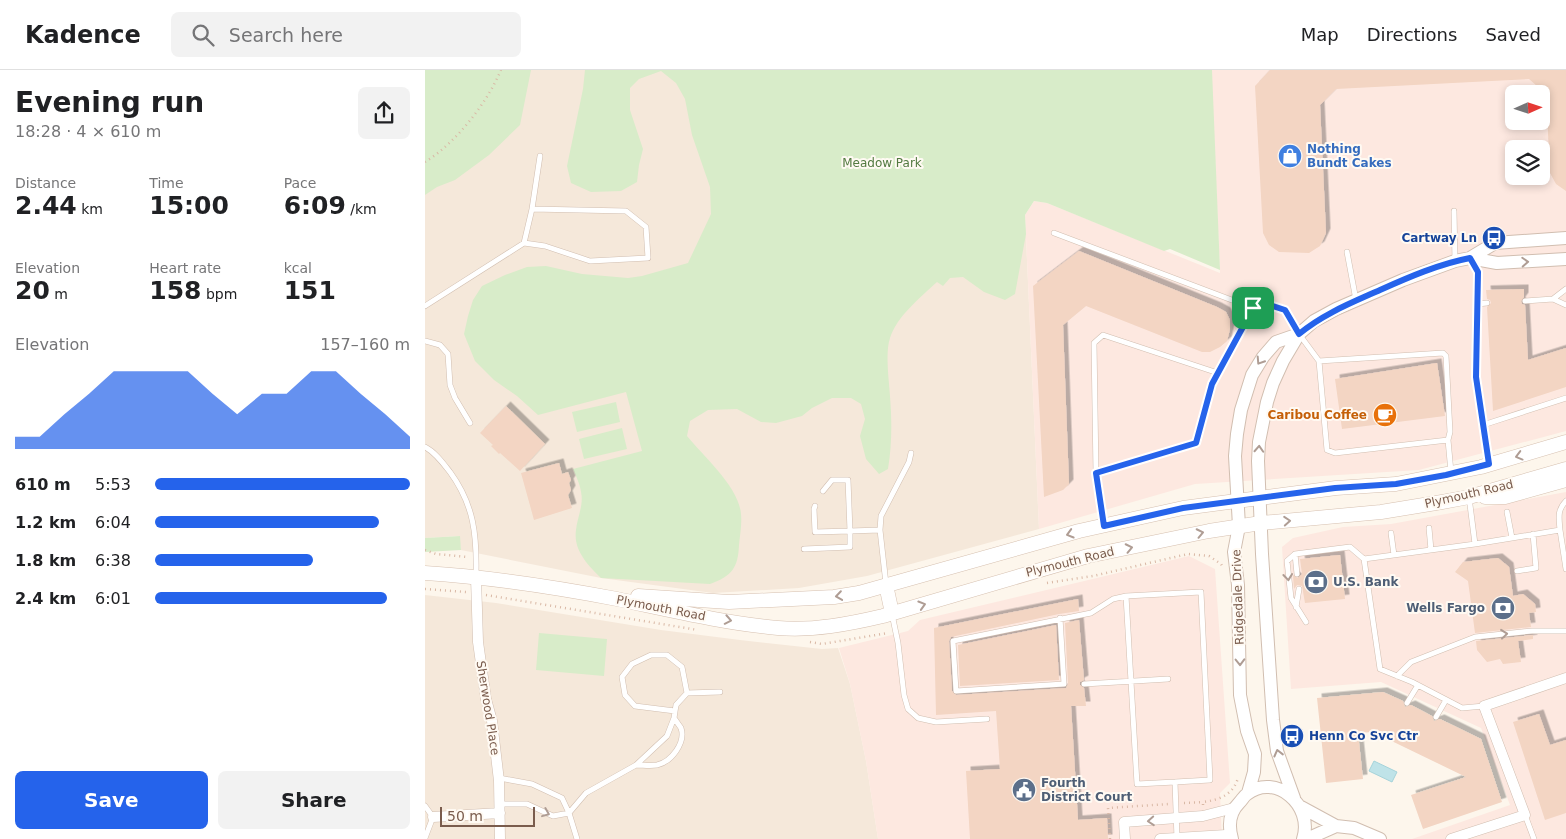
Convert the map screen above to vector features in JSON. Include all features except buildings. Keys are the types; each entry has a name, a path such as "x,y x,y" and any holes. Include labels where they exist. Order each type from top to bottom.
{"main road":[{"name":"Plymouth Road","path":"577,592 729,602 834,597 859,593 1104,526 1183,508 1335,488 1396,484 1451,474 1566,442"},
{"name":"Plymouth Road","path":"425,573 577,592 779,628 831,626 857,622 892,613 1088,556 1239,526 1381,512 1469,496 1566,469"},
{"path":"1469,496 1505,497 1566,480"},
{"path":"886,585 892,613"}],"street":[{"name":"Ridgedale Drive","path":"1248,793 1254,772 1255,754 1247,731 1240,695 1238,585 1234,552 1239,526 1235,456 1237,434 1241,410 1252,375 1263,357 1276,342 1299,334 1314,322 1356,300 1403,280 1455,261 1470,258 1495,243 1566,238"},
{"name":"Ridgedale Drive","path":"1470,258 1497,263 1566,259"},
{"name":"Ridgedale Drive","path":"1299,334 1273,382 1267,402 1259,442 1259,498 1267,644 1277,751 1305,821 1303,839"},
{"name":"Sherwood Place","path":"476,578 478,642 481,668 492,722 499,778 500,839"},
{"path":"1451,839 1525,815 1483,706 1566,678"},
{"path":"1231,839 1230,823 1234,808 1248,793 1258,789 1269,788 1282,790 1297,803 1336,826 1354,828 1380,839"},
{"path":"433,817 500,808"},
{"path":"1125,839 1124,822 1203,816 1234,808"},
{"path":"1307,839 1336,826"},
{"path":"1160,839 1226,835 1231,839"}],"lane":[{"path":"524,243 532,209 540,156"},
{"path":"425,306 524,243 545,246 590,261 648,258 646,227 626,211 532,209"},
{"path":"1454,211 1455,261"},
{"path":"1054,233 1253,308"},
{"path":"1347,252 1356,300"},
{"path":"1470,258 1478,272 1476,377 1489,464"},
{"path":"1553,299 1566,289"},
{"path":"1525,301 1553,299 1566,305"},
{"path":"1096,473 1196,443 1212,384 1257,301 1285,310 1299,334 1319,361 1327,450 1335,453 1447,440"},
{"path":"1477,304 1487,303"},
{"path":"1104,526 1096,473 1094,343 1103,335 1218,373"},
{"path":"425,341 440,345 448,354 450,385 455,398 471,423"},
{"path":"1319,361 1443,353 1446,356 1450,432 1447,440 1451,474"},
{"path":"1483,425 1566,398"},
{"path":"425,447 445,466 458,483 467,500 473,520 477,558 476,578"},
{"path":"886,585 881,516 909,462 911,453"},
{"path":"804,549 851,548 848,480 832,480 823,491"},
{"path":"1469,496 1475,544"},
{"path":"1566,501 1560,507 1559,515 1566,569"},
{"path":"815,506 813,509 815,532 881,530"},
{"path":"1507,512 1512,538"},
{"path":"1429,528 1431,550"},
{"path":"1364,559 1560,530"},
{"path":"1391,533 1394,555"},
{"path":"1517,571 1537,568 1533,534"},
{"path":"1306,622 1291,598 1287,561 1295,554 1350,547 1364,559 1380,669 1418,685 1462,708 1483,706"},
{"path":"1295,554 1297,574"},
{"path":"1296,607 1299,589"},
{"path":"1060,618 1064,684 956,692 953,641 1060,618 1091,613 1113,599 1126,596 1201,592 1210,780 1137,784 1126,596"},
{"path":"892,613 898,643 904,695 908,709 918,718 936,722 987,718"},
{"path":"1397,676 1411,662 1475,637 1532,631 1566,631"},
{"path":"675,711 635,706 625,695 622,677 632,664 651,654 667,655 682,667 687,693"},
{"path":"1084,684 1168,679"},
{"path":"1407,703 1418,685"},
{"path":"500,808 527,804 553,816 569,813 586,794 636,765 667,736 674,718 676,705 687,693 721,692"},
{"path":"1435,717 1446,700"},
{"path":"636,765 657,765 667,761 676,752 681,740 681,729 674,718"},
{"path":"499,778 532,784 562,798 577,839"},
{"path":"1175,782 1177,838"},
{"path":"425,806 433,817 425,838"},
{"path":"1525,815 1534,839"}],"path":[{"path":"425,162 433,157 460,131 486,100 501,70"},
{"path":"425,550 436,554 477,558"},
{"path":"1215,559 1225,570"},
{"path":"425,589 477,594"},
{"path":"1182,803 1216,800 1225,796 1236,785 1240,772"},
{"path":"1203,802 1203,816"}],"shaded area":[{"path":"511,70 695,70 1025,215 1039,529 867,576 799,588 713,593 601,578 461,550 459,536 425,538 425,170"},
{"path":"1211,70 1566,70 1566,431 1419,470 1195,484 1039,529 1025,215 1034,201 1047,203 1220,273"},
{"path":"1566,492 1566,839 1412,839 1510,805 1481,728 1381,682 1291,689 1282,547 1293,538 1343,527 1391,524"},
{"path":"1189,556 1215,569 1230,783 1220,793 1222,839 878,839 866,761 850,684 839,648 908,631 920,620"},
{"path":"425,595 496,603 661,630 822,649 838,648 850,684 866,761 878,839 425,839"}],"green space":[{"path":"425,70 531,70 520,125 489,155 455,180 437,187 425,195"},
{"name":"Meadow Park","path":"585,70 1212,70 1220,270 1170,249 1164,251 1047,203 1034,201 1025,215 1026,234 1015,294 1005,300 984,292 963,277 950,278 943,286 937,282 910,307 893,330 888,351 891,423 888,469 879,474 866,459 860,436 865,419 861,404 851,398 832,398 812,408 802,416 776,423 761,422 737,409 708,410 690,421 687,436 728,483 739,504 741,530 737,560 732,570 724,578 710,584 601,578 583,557 577,544 576,530 582,497 573,469 642,451 626,392 538,415 517,396 494,380 475,361 464,334 473,300 482,286 527,267 546,266 582,274 628,278 688,263 711,214 710,187 692,135 685,99 676,83 661,71 639,79 630,88 630,110 643,149 637,182 621,191 591,192 571,183 567,166 583,89"},
{"path":"616,402 620,422 577,432 572,412"},
{"path":"622,428 627,449 584,459 579,439"},
{"path":"460,536 461,550 425,552 425,538"},
{"path":"539,633 607,639 604,676 536,670"}],"water":[{"path":"1374,761 1397,772 1392,782 1369,771"}],"place":[{"name":"Nothing Bundt Cakes","path":"1290,156"},
{"name":"Cartway Ln","path":"1494,238"},
{"name":"Caribou Coffee","path":"1385,415"},
{"name":"U.S. Bank","path":"1316,582"},
{"name":"Wells Fargo","path":"1503,608"},
{"name":"Henn Co Svc Ctr","path":"1292,736"},
{"name":"Fourth District Court","path":"1024,790"}],"route":[{"path":"1470,258 1478,272 1476,377 1489,464 1446,475 1396,484 1335,488 1183,508 1104,526 1096,473 1196,443 1212,384 1253,308 1257,301 1285,310 1299,334 1314,322 1336,309 1403,280 1455,261 1470,258"}]}
